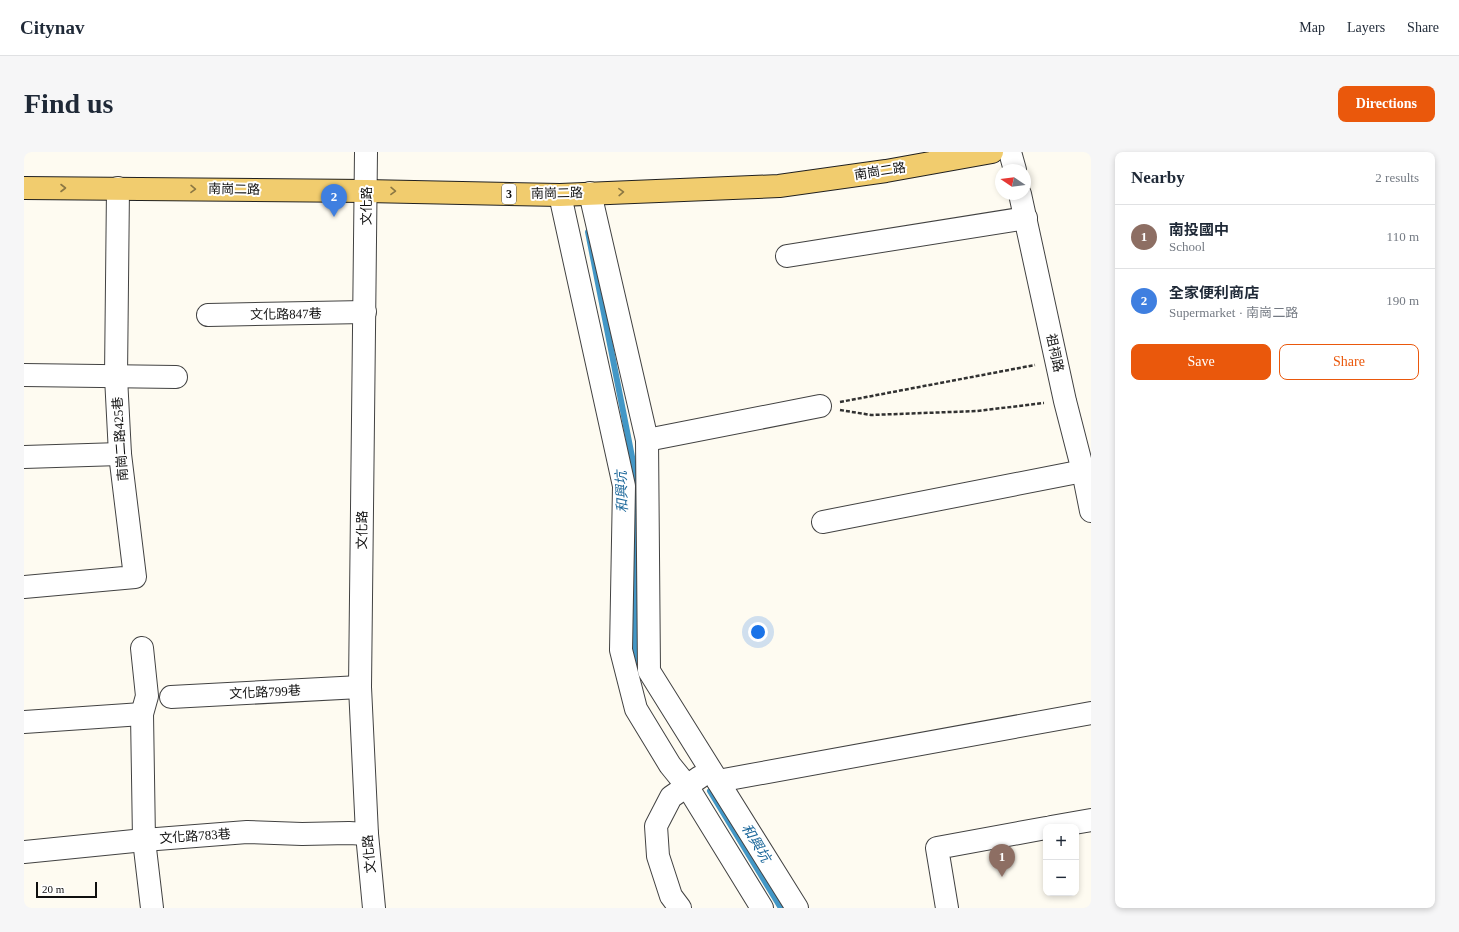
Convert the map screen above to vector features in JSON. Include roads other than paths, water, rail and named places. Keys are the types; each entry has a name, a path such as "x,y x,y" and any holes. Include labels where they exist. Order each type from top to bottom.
{"main road":[{"name":"南崗二路","path":"24,188 366,191 560,195 779,186 886,171 992,152"}],"street":[{"name":"文化路","path":"366,152 360,688 367,834 374,908"},
{"path":"1010,152 1013,164"},
{"name":"南崗二路425巷","path":"24,587 135,577 120,454 116,377 118,188"},
{"path":"590,193 647,440 649,672 796,908"},
{"path":"560,195 624,486 621,650 636,709 670,764 687,786 762,908"},
{"name":"祖祠路","path":"1022,200 1065,401 1083,471 1091,512"},
{"path":"787,256 1026,218"},
{"name":"文化路847巷","path":"208,315 365,312"},
{"path":"24,375 176,378"},
{"path":"647,440 820,406"},
{"path":"24,457 120,454"},
{"path":"822,522 1083,471"},
{"path":"142,648 147,696 142,714 144,840 152,908"},
{"name":"文化路799巷","path":"171,697 360,688"},
{"path":"680,908 671,896 658,856 656,826 671,797 687,786 714,775 1091,713"},
{"path":"24,722 142,714"},
{"path":"1068,824 1091,820"},
{"path":"947,908 937,848 1043,829"},
{"name":"文化路783巷","path":"24,852 144,840 247,832 367,834"}],"waterway":[{"name":"和興坑","path":"588,232 635,472 635,666"},
{"name":"和興坑","path":"710,791 781,908"}],"place":[{"name":"全家便利商店","path":"334,217"},
{"name":"南投國中","path":"1002,877"}]}
